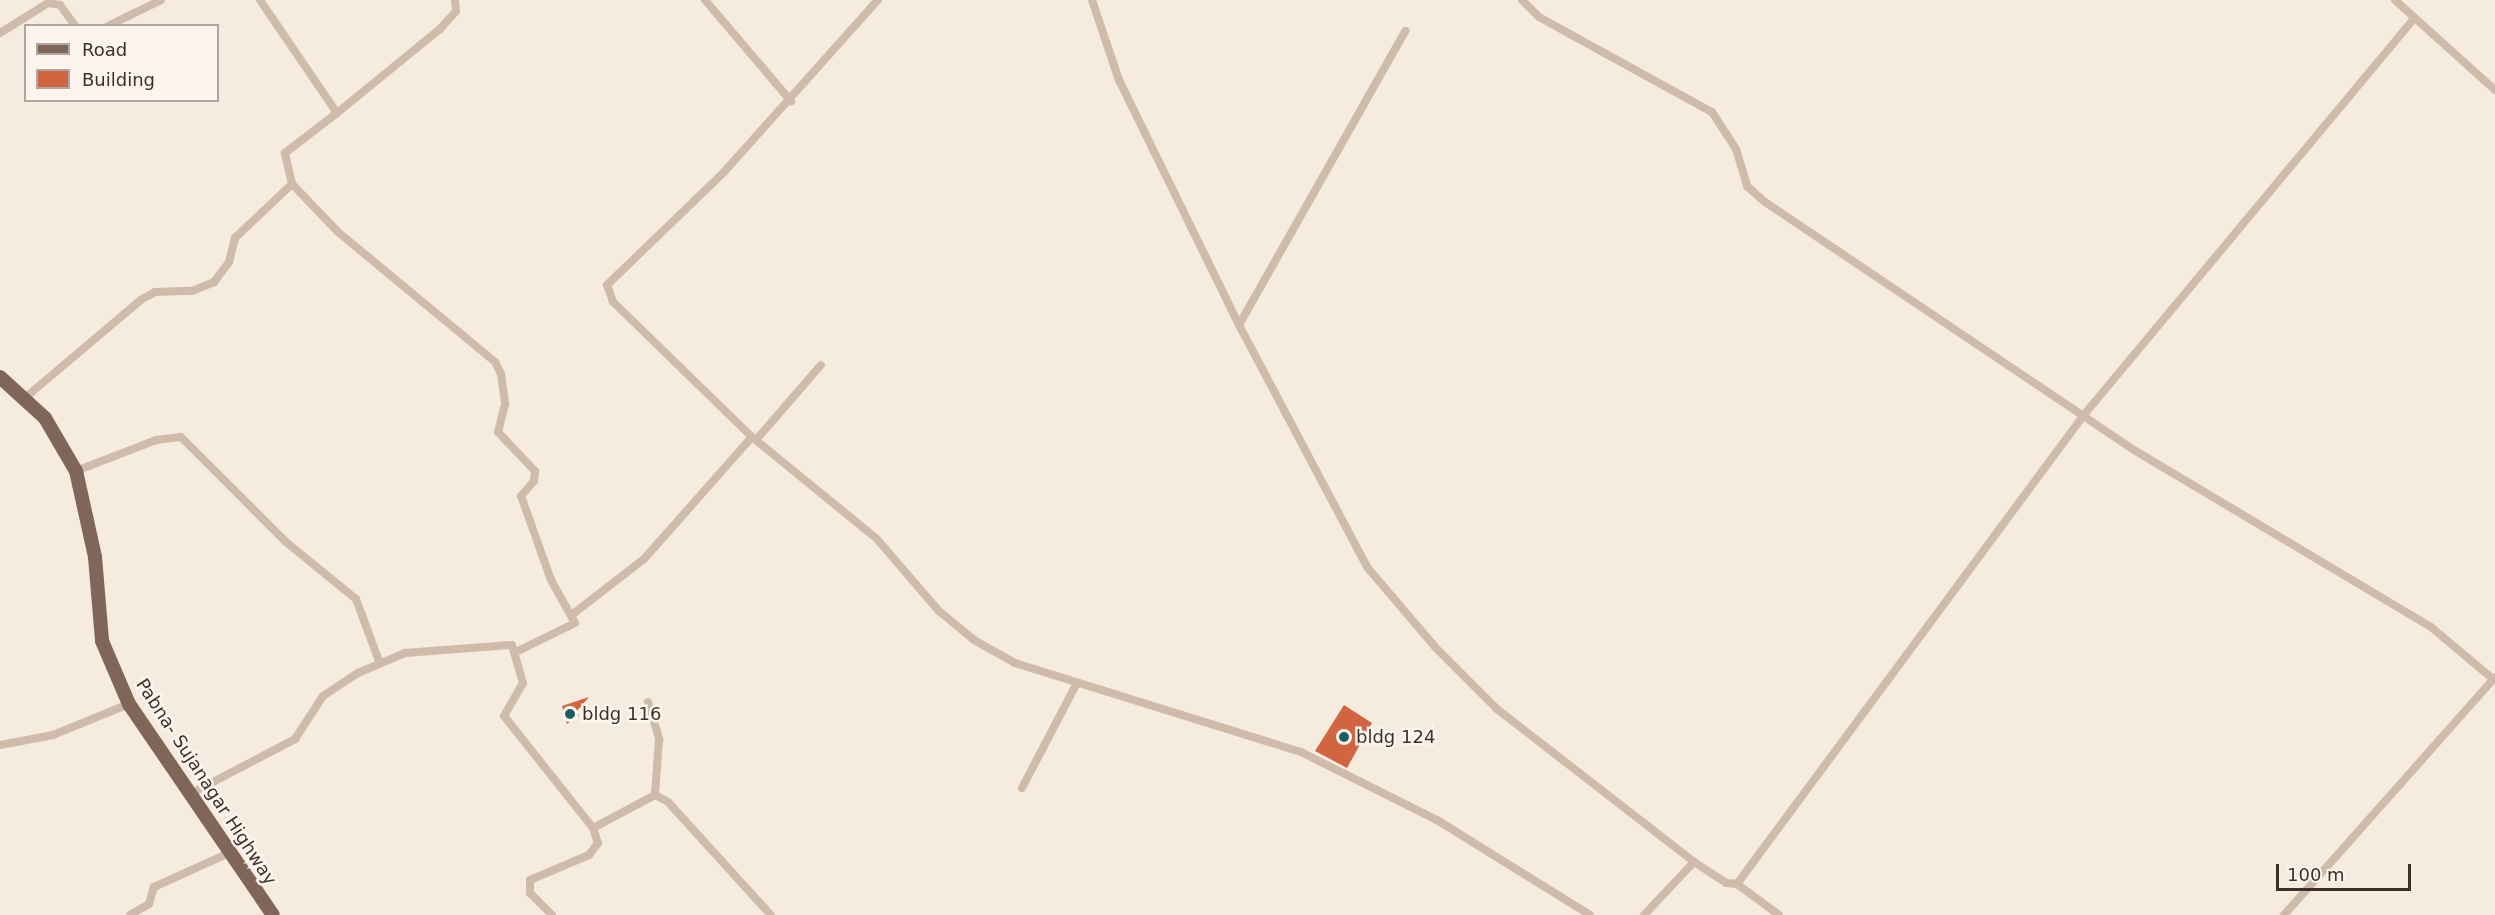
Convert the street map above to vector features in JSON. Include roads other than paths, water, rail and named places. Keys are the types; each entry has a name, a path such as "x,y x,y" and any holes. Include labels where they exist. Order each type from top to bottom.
{"main road":[{"name":"Pabna- Sujanagar Highway","path":"0,377 26,397 64,443 76,471 94,557 102,641 129,704 229,854 273,915"}],"street":[{"path":"112,24 160,0"},
{"path":"260,0 337,113"},
{"path":"455,0 456,11 440,29 285,153 292,184 338,232 495,362 505,391 498,432 535,471 534,481 521,496 551,580 573,614 573,626 516,652"},
{"path":"705,0 791,101"},
{"path":"878,0 791,101 607,285 613,302 754,438 877,539 939,611 974,640 1015,663 1301,752 1437,820 1590,915"},
{"path":"1092,0 1119,80 1239,325 1351,543 1406,614 1497,709 1694,862 1726,883 1737,884 1779,915"},
{"path":"1522,0 1539,17 1712,112 1736,149 1747,186 1765,202 2083,416 2431,627 2494,678 2284,915"},
{"path":"2395,0 2412,21 2469,62 2495,90"},
{"path":"0,33 48,3 60,5 74,24"},
{"path":"1737,884 2083,416 2412,21"},
{"path":"1239,325 1405,31"},
{"path":"26,397 154,292 192,291 214,282 229,262 235,238 292,184"},
{"path":"573,614 644,559 821,365"},
{"path":"76,471 156,440 181,437 286,542 356,599 380,664"},
{"path":"190,794 295,739 324,696 380,664 405,653 512,645 516,652 523,683 504,716 593,828 597,849 530,880 530,893 552,915"},
{"path":"1022,788 1077,683"},
{"path":"648,702 658,739 655,795"},
{"path":"0,745 53,735 129,704"},
{"path":"593,828 655,795"},
{"path":"655,795 668,802 771,915"},
{"path":"130,915 149,904 154,887 229,854"},
{"path":"1644,915 1694,862"}],"place":[{"name":"bldg 116","path":"570,714"},
{"name":"bldg 124","path":"1344,737"}]}
